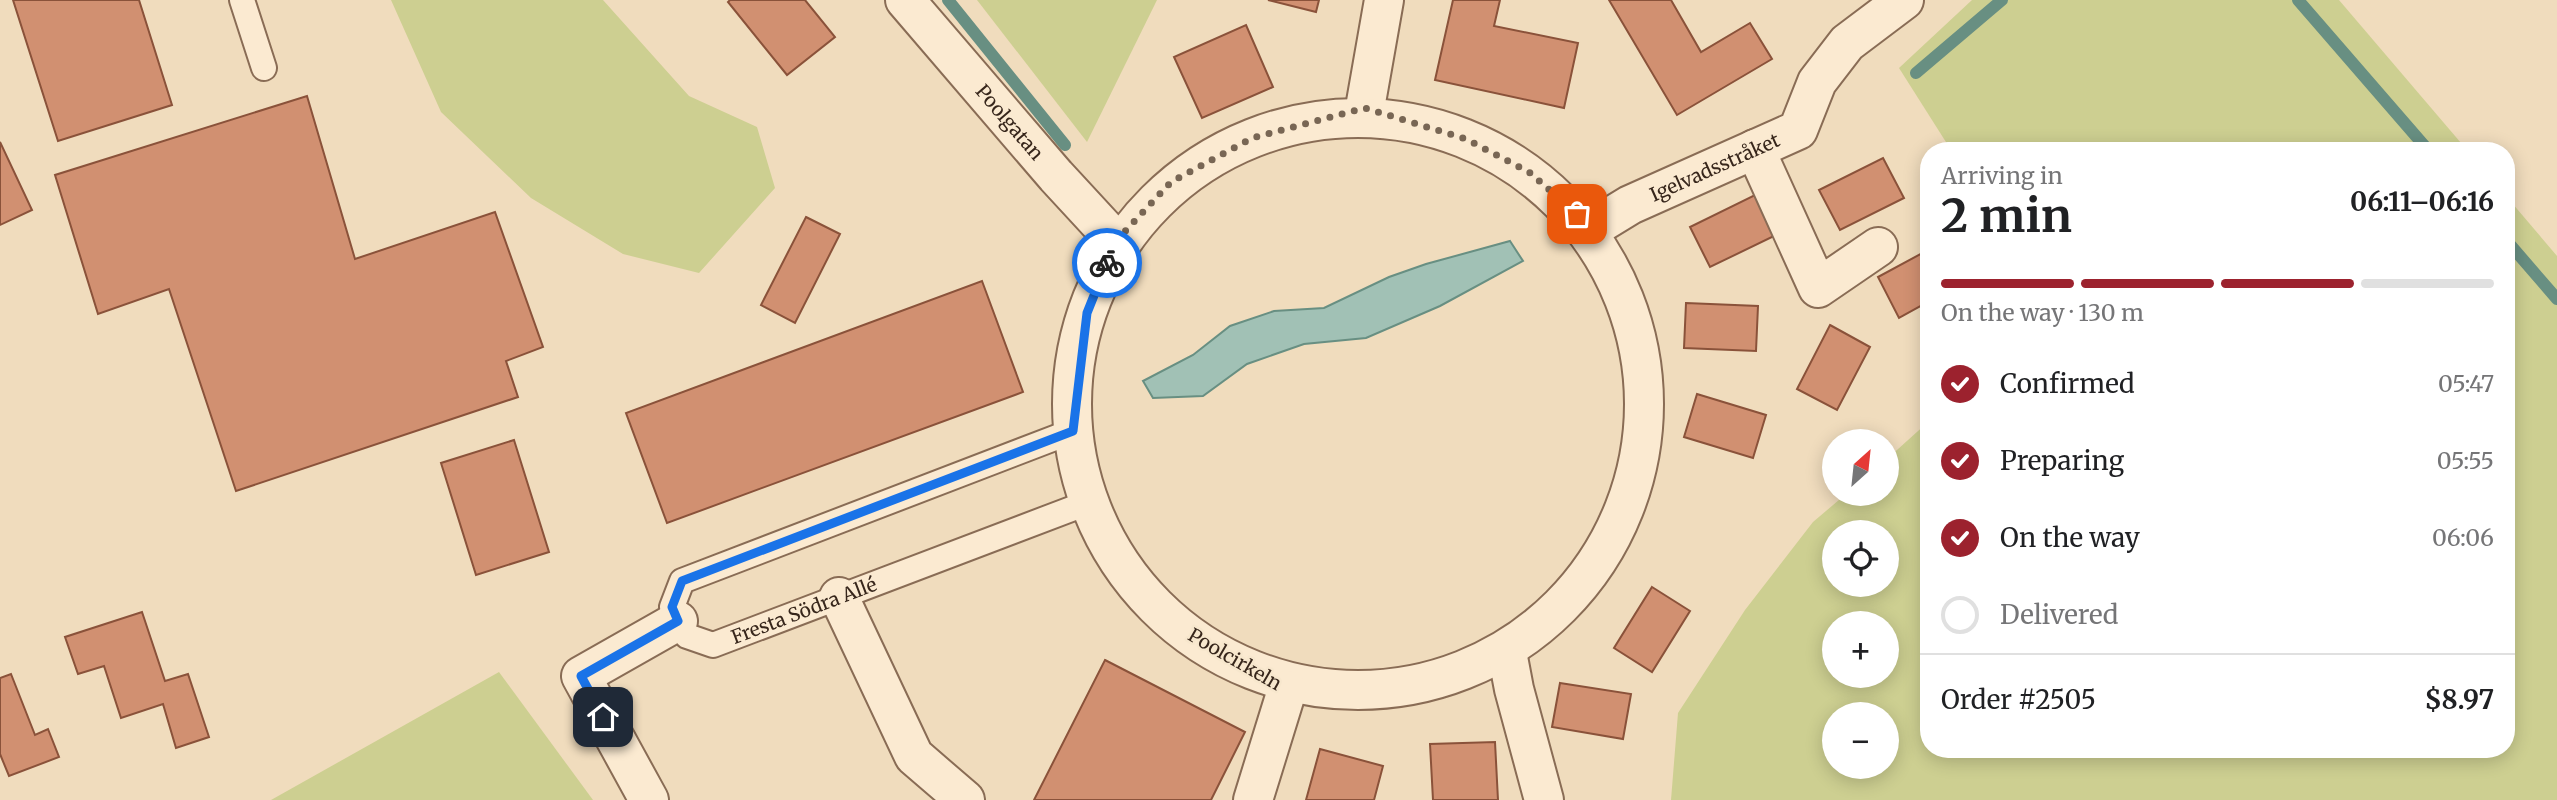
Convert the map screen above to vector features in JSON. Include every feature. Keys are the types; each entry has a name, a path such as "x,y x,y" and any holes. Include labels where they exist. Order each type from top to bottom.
{"street":[{"name":"Poolgatan","path":"905,0 1056,176 1116,241"},
{"path":"1365,108 1384,0"},
{"name":"Igelvadsstråket","path":"1594,227 1630,205 1798,130 1817,82 1847,43 1904,0"},
{"name":"Poolcirkeln","path":"1365,108 1466,139 1529,172 1594,227 1621,272 1635,307 1641,368 1637,436 1623,497 1593,553 1554,606 1507,652 1432,691 1371,699 1287,690 1161,617 1112,549 1073,431 1087,313 1116,241 1171,182 1252,138 1365,108"},
{"path":"1755,149 1818,288 1878,247"},
{"path":"839,597 914,756 965,800"},
{"path":"649,800 581,676 678,621"},
{"path":"1507,652 1514,689 1544,800"},
{"path":"1253,800 1287,690"}],"lane":[{"path":"242,0 264,68"},
{"path":"678,621 672,607 682,581 1073,431"},
{"name":"Fresta Södra Allé","path":"678,621 687,636 713,645 1095,500"}],"green space":[{"path":"391,0 603,0 689,96 757,127 775,188 699,273 623,254 531,198 441,112"},
{"path":"977,0 1157,0 1087,142"},
{"path":"1972,0 2339,0 2460,142 1946,142 1899,68"},
{"path":"2515,207 2557,256 2557,800 1671,800 1678,713 1745,610 1813,522 1832,506 1899,506 1899,448 1920,429 1920,758 2515,758"},
{"path":"499,672 593,800 271,800"}],"shaded area":[{"path":"1510,241 1523,261 1440,306 1366,338 1304,344 1247,364 1203,396 1153,398 1143,381 1193,355 1230,326 1274,311 1324,308 1389,277"}],"building":[{"path":"13,0 139,0 172,105 58,141"},
{"path":"805,0 835,37 787,75 728,2"},
{"path":"1268,0 1319,0 1316,12"},
{"path":"1453,0 1500,0 1494,26 1578,43 1564,108 1435,80"},
{"path":"1609,0 1671,0 1701,52 1750,23 1772,59 1677,115"},
{"path":"1246,25 1273,87 1202,118 1174,57"},
{"path":"307,96 355,259 495,212 543,347 506,361 518,397 236,491 169,289 98,314 55,175"},
{"path":"0,142 32,210 0,225"},
{"path":"1883,158 1904,198 1840,230 1819,190"},
{"path":"1755,195 1774,236 1710,267 1690,227"},
{"path":"806,217 840,234 795,323 761,305"},
{"path":"1920,254 1920,306 1899,318 1878,277"},
{"path":"982,281 1023,392 667,523 626,413"},
{"path":"1686,303 1758,306 1756,351 1684,348"},
{"path":"1830,325 1870,347 1837,410 1797,389"},
{"path":"1697,394 1766,415 1753,458 1684,437"},
{"path":"514,440 549,552 476,575 441,463"},
{"path":"1652,587 1690,611 1652,672 1614,648"},
{"path":"142,612 165,681 188,674 209,737 176,748 163,704 121,718 104,666 78,674 65,637"},
{"path":"1105,660 1245,732 1211,800 1034,800"},
{"path":"11,674 35,735 48,729 59,757 9,776 0,754 0,678"},
{"path":"1560,683 1631,694 1623,739 1552,727"},
{"path":"1495,742 1498,800 1433,800 1430,744"},
{"path":"1320,749 1383,766 1374,800 1306,800"}],"waterway":[{"path":"948,0 1065,145"},
{"path":"1916,73 2002,0"},
{"path":"2298,0 2421,142"},
{"path":"2515,250 2557,299"}],"way so far":[{"path":"1107,263 1116,241 1171,182 1252,138 1365,108 1466,139 1529,172 1577,214"}],"route":[{"path":"603,717 581,676 678,621 672,607 682,581 1073,431 1087,313 1107,263"}]}
